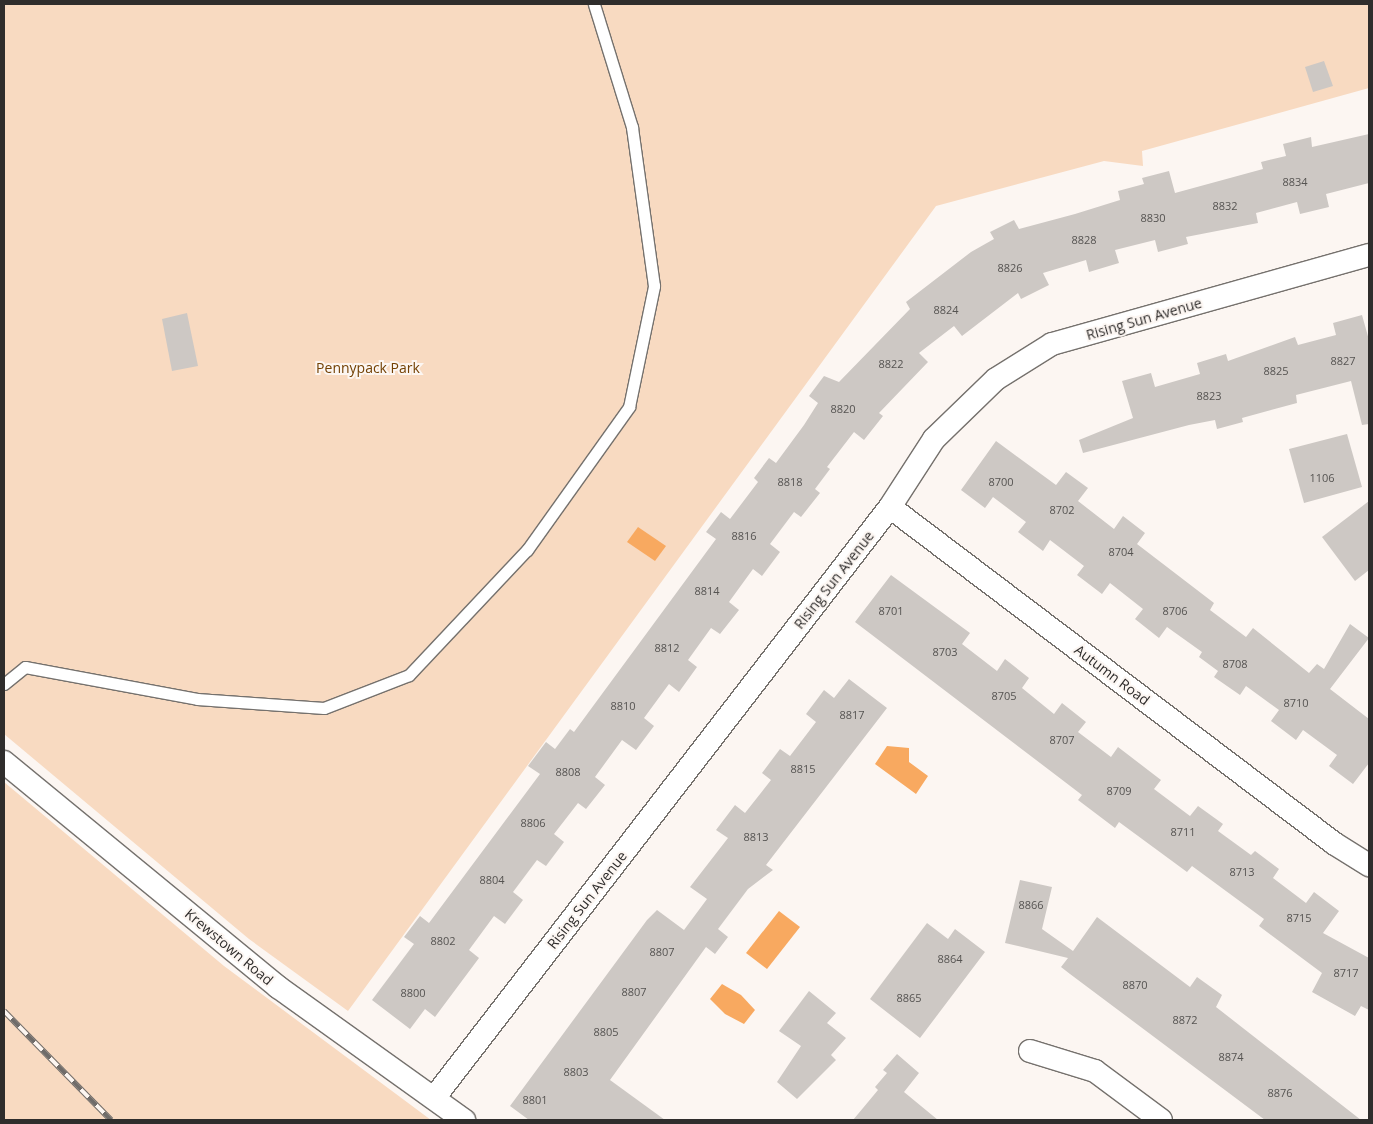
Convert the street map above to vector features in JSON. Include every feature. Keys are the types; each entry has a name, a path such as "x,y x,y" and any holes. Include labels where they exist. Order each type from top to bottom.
{"street":[{"name":"Rising Sun Avenue","path":"434,1098 890,507 934,439 996,379 1052,344 1369,255"},
{"name":"Autumn Road","path":"890,507 1333,842 1369,865"},
{"name":"Krewstown Road","path":"4,762 278,987 464,1120"},
{"path":"1030,1051 1096,1071 1161,1120"}],"lane":[{"path":"4,684 25,667 197,699 324,708 409,675 527,550 629,407 654,286 632,126 594,4"}],"green space":[{"name":"Pennypack Park","path":"4,4 1369,4 1369,88 1142,151 1143,166 1104,161 936,206 348,1011 249,939 4,734"},
{"path":"4,782 224,966 431,1120 4,1120"}],"shaded area":[{"path":"638,527 666,546 655,561 627,542"},
{"path":"887,746 909,748 909,762 928,776 916,794 875,764"},
{"path":"779,911 800,927 767,969 746,953"},
{"path":"722,984 741,995 755,1010 744,1024 725,1014 710,999"}],"building":[{"path":"1324,61 1333,86 1313,92 1305,67"},
{"path":"1369,134 1369,183 1326,194 1329,207 1300,214 1297,202 1256,213 1258,223 1186,237 1188,244 1158,252 1155,240 1115,250 1119,263 1089,272 1086,260 1043,273 1049,285 1021,299 1018,293 962,336 954,326 919,353 928,362 879,413 883,416 864,440 854,432 827,467 830,469 815,489 820,493 801,517 794,512 770,544 780,552 762,576 753,569 729,602 739,610 720,634 711,628 688,660 697,667 679,692 669,684 644,718 654,726 636,750 622,740 595,777 605,785 586,809 578,803 554,834 564,842 546,866 537,860 513,892 523,900 505,924 494,916 469,950 479,958 435,1017 425,1009 410,1029 372,1000 414,944 404,937 420,916 429,923 540,774 528,766 546,742 555,749 570,729 574,732 716,539 706,532 721,512 730,519 758,482 754,478 769,458 776,463 804,425 818,403 809,396 824,376 839,382 910,309 906,302 971,252 994,239 990,232 1014,220 1019,229 1120,200 1118,191 1144,184 1142,178 1169,171 1175,193 1263,169 1261,162 1286,156 1283,144 1311,137 1312,147"},
{"path":"187,313 198,366 172,371 162,319"},
{"path":"1362,315 1369,340 1369,424 1362,425 1351,381 1296,395 1297,403 1242,418 1243,422 1217,429 1215,420 1083,453 1079,440 1133,418 1122,381 1151,373 1155,387 1200,374 1197,363 1226,354 1228,361 1295,337 1298,345 1336,335 1333,323"},
{"path":"1347,434 1362,487 1304,503 1289,449"},
{"path":"996,441 1056,485 1066,472 1088,488 1078,501 1114,529 1123,516 1145,533 1137,544 1214,603 1210,610 1246,637 1253,628 1309,673 1317,664 1324,669 1350,624 1369,638 1330,689 1369,719 1369,763 1353,784 1329,766 1337,755 1303,730 1296,740 1271,721 1279,710 1246,686 1240,695 1214,677 1218,671 1199,657 1202,652 1167,627 1159,638 1135,619 1143,609 1110,583 1102,594 1077,575 1084,566 1050,540 1043,551 1018,532 1026,522 993,497 985,508 961,490"},
{"path":"1369,501 1369,570 1355,581 1322,537"},
{"path":"891,575 970,633 962,644 997,671 1005,659 1029,678 1022,688 1054,714 1062,703 1086,722 1078,732 1111,757 1118,747 1161,780 1154,789 1190,816 1198,806 1223,824 1218,831 1251,855 1255,851 1279,869 1273,878 1306,903 1314,892 1339,911 1323,933 1369,958 1369,1010 1361,1006 1355,1016 1312,992 1322,973 1259,926 1264,919 1192,866 1187,872 1119,822 1115,828 1078,800 1082,795 855,622"},
{"path":"849,679 887,708 766,865 773,870 748,889 718,929 728,937 715,954 706,947 610,1080 665,1120 529,1120 510,1106 647,920 657,910 684,930 707,899 690,887 728,838 716,830 735,805 745,813 771,780 762,773 780,749 790,756 816,722 806,714 824,690 834,698"},
{"path":"1020,880 1052,887 1042,929 1073,951 1097,917 1190,987 1197,977 1222,995 1216,1007 1361,1120 1265,1120 1061,967 1068,958 1005,943"},
{"path":"927,923 948,939 955,929 985,952 920,1038 870,999"},
{"path":"809,991 836,1013 827,1023 846,1038 831,1055 836,1060 797,1099 777,1082 801,1046 779,1031"},
{"path":"897,1054 919,1073 904,1092 938,1120 853,1120 878,1090 875,1087 887,1073 883,1070"}],"railway":[{"path":"4,1011 111,1120"}]}
